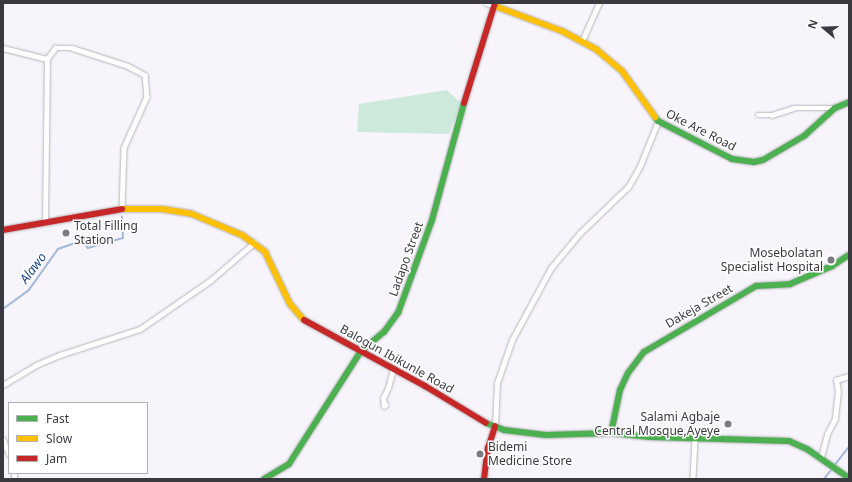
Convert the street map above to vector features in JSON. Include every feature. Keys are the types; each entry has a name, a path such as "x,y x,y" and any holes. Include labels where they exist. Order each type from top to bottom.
{"main road":[{"name":"Oke Are Road","path":"495,5 562,31 582,41 616,64 658,121 712,151 732,159 754,162 787,147 834,108 849,102"},
{"name":"Ladapo Street","path":"264,479 288,464 296,455 361,351 384,332 398,313 419,260 495,5"},
{"name":"Balogun Ibikunle Road","path":"3,230 122,209 162,209 185,213 216,224 254,243 272,262 296,313 316,327 393,369 485,423 512,431 546,435 611,433 650,437 690,436 774,439 789,441 823,458 849,478"},
{"name":"Dakeja Street","path":"611,433 620,390 636,360 644,352 756,286 790,284 832,266 849,255"},
{"path":"484,479 488,448 496,426"}],"street":[{"path":"486,3 495,5"},
{"path":"582,41 599,3"},
{"path":"3,48 47,59"},
{"path":"45,223 47,59 55,48 72,48 128,66 145,76 147,97 124,148 122,209"},
{"path":"758,115 772,115 793,108 834,108"},
{"path":"496,426 497,383 512,340 551,268 580,233 628,187 640,166 658,121"},
{"path":"3,385 36,365 60,355 140,329 211,280 254,243"},
{"path":"386,405 384,406 382,398 388,388 393,369"},
{"path":"823,458 827,434 835,419 838,392 836,380 849,376"},
{"path":"690,436 694,438 693,479"},
{"path":"3,439 8,452"}],"green space":[{"path":"447,90 461,103 449,134 357,132 359,104"}],"waterway":[{"name":"Alawo","path":"3,309 29,290 58,249 84,240 88,248 123,238 122,217"},
{"path":"834,466 849,447"},
{"path":"824,479 832,469"}],"traffic: fast":[{"path":"655,117 658,121 732,159 754,162 763,160 804,136 835,108 849,102"},
{"path":"264,479 289,464 361,351 384,332 398,313 432,220 464,103"},
{"path":"611,433 620,390 628,373 644,352 756,286 790,284 832,266 849,255"},
{"path":"486,423 504,430 546,435 611,433 650,437 789,441 807,449 849,478"}],"traffic: slow":[{"path":"495,6 562,31 597,50 622,71 655,117"},
{"path":"122,209 162,209 192,214 242,235 265,252 290,304 304,320"}],"traffic: jam":[{"path":"464,103 495,3"},
{"path":"3,230 122,209"},
{"path":"304,320 425,386 486,423"},
{"path":"484,479 488,448 495,426"}],"place":[{"name":"Total Filling Station","path":"66,233"},
{"name":"Mosebolatan Specialist Hospital","path":"831,260"},
{"name":"Salami Agbaje Central Mosque,Ayeye","path":"728,424"},
{"name":"Bidemi Medicine Store","path":"480,454"}]}
